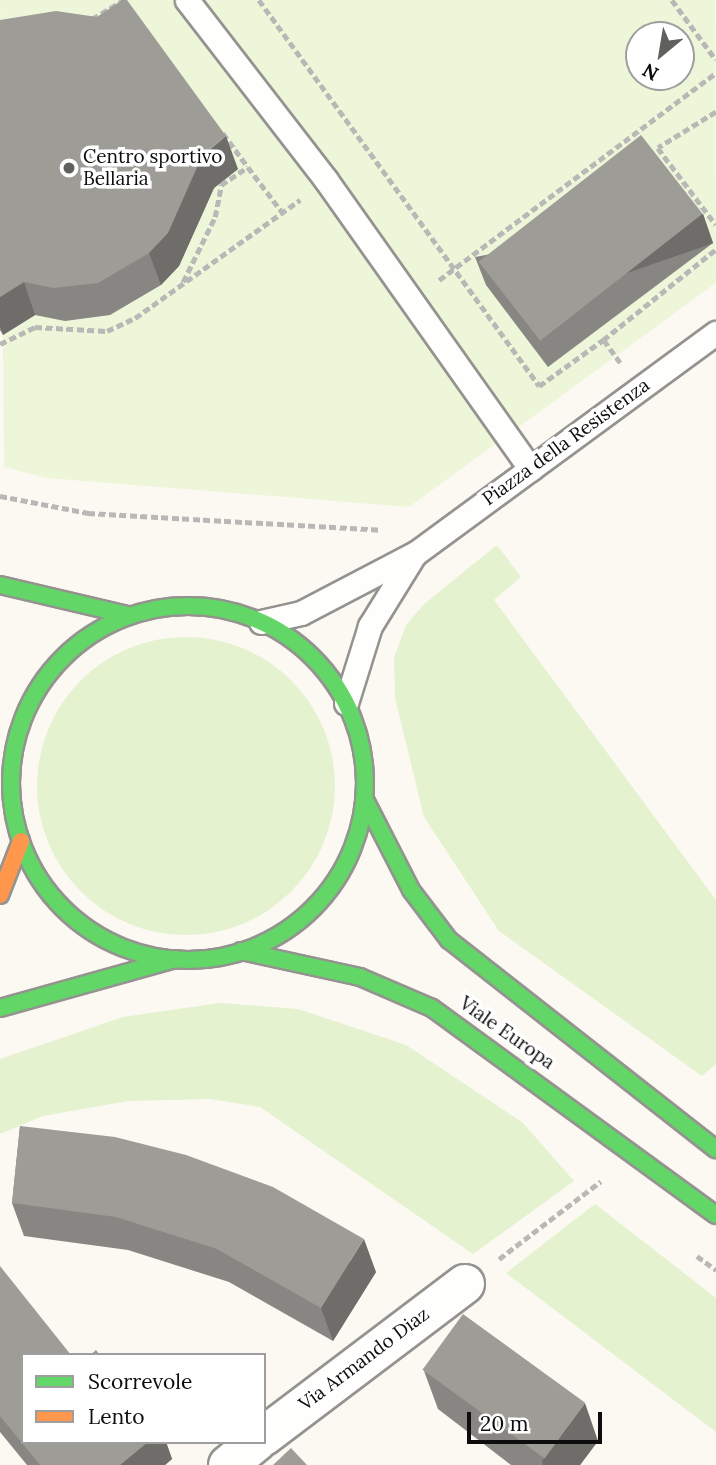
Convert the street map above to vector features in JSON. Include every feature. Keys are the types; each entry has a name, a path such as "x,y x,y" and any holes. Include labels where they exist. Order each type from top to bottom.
{"main road":[{"name":"Viale Europa","path":"0,585 128,615 206,607 261,622 310,655 346,703 364,765 364,798 358,832 326,894 274,938 242,951 175,959 125,947 80,922 45,886 21,841 11,786 0,753"},
{"name":"Viale Europa","path":"11,786 15,743 41,684 77,645 128,615"},
{"name":"Viale Europa","path":"364,798 411,890 449,940 716,1149"},
{"path":"0,895 21,841"},
{"name":"Viale Europa","path":"242,951 360,977 432,1008 716,1214"},
{"path":"0,1008 175,959"}],"street":[{"name":"Via Armando Diaz","path":"266,1434 465,1284"},
{"path":"228,1465 254,1444"}],"lane":[{"path":"187,0 326,180 531,469"},
{"name":"Piazza della Resistenza","path":"261,622 301,613 416,552 716,333"},
{"name":"Piazza della Resistenza","path":"346,703 370,626 416,552"}],"path":[{"path":"81,26 125,0 134,11"},
{"path":"259,0 539,386 603,340 716,249"},
{"path":"671,0 716,60"},
{"path":"411,301 716,73"},
{"path":"716,111 658,148 716,225"},
{"path":"215,122 282,212"},
{"path":"183,283 215,216 221,185 248,167"},
{"path":"0,344 34,327 107,331 183,283 326,180"},
{"path":"603,340 639,389"},
{"path":"0,496 88,513 441,534"},
{"path":"465,1284 603,1179"}],"green space":[{"path":"0,0 715,0 716,283 409,507 47,478 4,467"},
{"path":"497,545 521,577 494,600 716,900 716,1064 702,1076 499,931 424,817 395,698 394,658 406,625 424,604"},
{"path":"171,637 201,637 229,643 256,654 292,680 310,703 324,729 335,771 335,801 324,843 310,869 292,892 256,918 229,929 201,935 171,935 143,929 116,918 80,892 71,881 54,856 43,829 37,801 37,771 43,743 54,716 80,680 91,671 116,654 143,643"},
{"path":"220,1003 298,1009 406,1045 523,1123 574,1181 473,1254 260,1107 211,1099 128,1101 43,1116 0,1134 0,1059 123,1017"},
{"path":"595,1204 716,1298 716,1432 506,1273"}],"building":[{"path":"122,0 127,0 226,136 202,156 168,233 149,253 98,283 53,288 24,282 0,297 0,20 56,11 97,17"},
{"path":"641,135 703,214 540,341 479,262"},
{"path":"20,1126 115,1137 186,1155 273,1187 364,1239 321,1308 217,1249 116,1217 12,1203"},
{"path":"0,1266 69,1353 21,1353 21,1442 0,1416"},
{"path":"463,1314 585,1403 545,1459 422,1370"},
{"path":"23,1444 146,1444 120,1465 40,1465"},
{"path":"291,1448 307,1465 273,1465"}],"traffic: fast":[{"path":"0,585 128,615"},
{"path":"188,606 222,610 256,620 286,636 313,658 335,685 351,715 361,749 365,783 361,817 351,851 335,881 313,908 286,930 256,946 222,956 188,960 154,956 120,946 90,930 63,908 41,881 25,851 15,817 11,783 15,749 25,715 41,685 63,658 90,636 120,620 154,610 188,606"},
{"path":"364,798 411,890 449,940 716,1149"},
{"path":"241,951 360,977 432,1008 716,1215"},
{"path":"0,1008 175,959"}],"traffic: slow":[{"path":"0,895 21,841"}],"place":[{"name":"Centro sportivo Bellaria","path":"69,168"}]}
